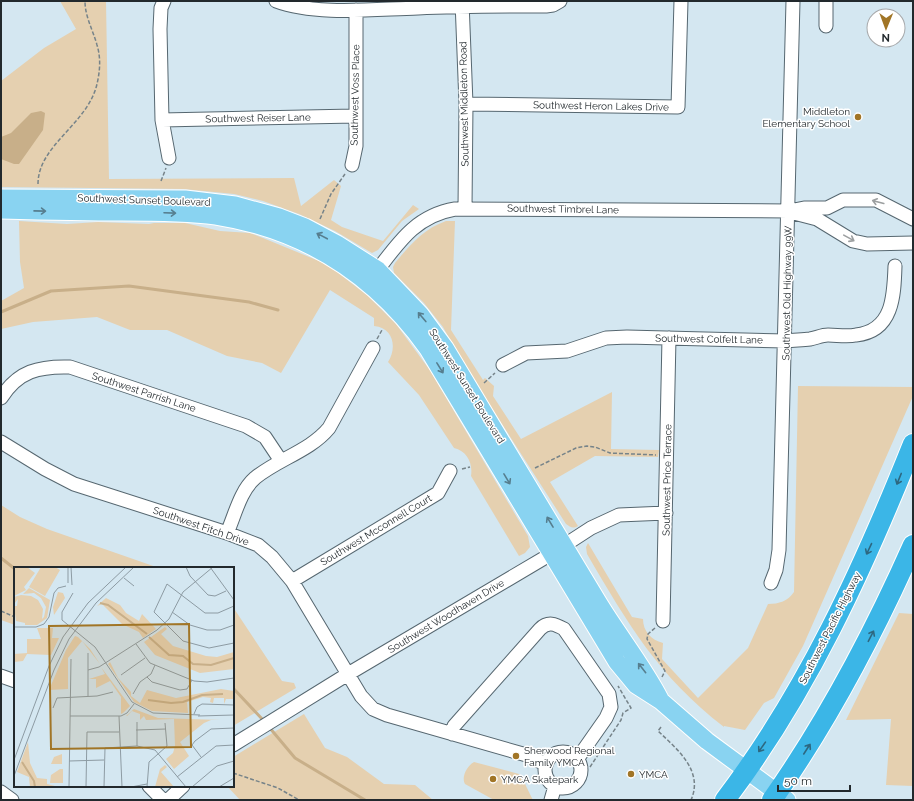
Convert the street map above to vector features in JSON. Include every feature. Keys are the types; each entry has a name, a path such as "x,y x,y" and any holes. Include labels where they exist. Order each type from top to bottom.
{"highway":[{"name":"Southwest Pacific Highway","path":"725,800 785,712 819,654 874,539 913,444"},
{"path":"778,798 820,729 852,672 893,590 913,545"}],"main road":[{"name":"Southwest Sunset Boulevard","path":"1,198 38,197 185,199 235,205 265,212 305,227 338,244 373,276 420,314 445,348 558,550 649,678 661,701 707,741 746,770 778,798"},
{"name":"Southwest Sunset Boulevard","path":"1,210 181,213 216,216 242,221 270,229 309,244 341,263 373,276"}],"street":[{"path":"164,1 161,8 160,28 162,120 169,158"},
{"path":"276,1 291,6 306,8 356,10 462,4 546,6 553,5 560,1"},
{"name":"Southwest Heron Lakes Drive","path":"466,104 678,107 681,1"},
{"name":"Southwest Old Highway 99W","path":"772,583 780,550 793,1"},
{"path":"826,1 826,26"},
{"name":"Southwest Middleton Road","path":"462,4 466,104 465,208"},
{"name":"Southwest Voss Place","path":"352,165 356,146 356,10"},
{"name":"Southwest Reiser Lane","path":"162,120 355,116"},
{"path":"831,227 833,207 836,203 843,200 876,200 913,219"},
{"path":"788,212 804,208 833,207"},
{"name":"Southwest Timbrel Lane","path":"373,276 402,239 416,225 438,213 465,208 788,212"},
{"path":"788,212 817,219 853,241 867,244 913,243"},
{"name":"Southwest Colfelt Lane","path":"503,365 526,353 567,351 606,338 786,341 810,339 826,335 856,336 870,332 882,322 890,312 894,295 895,266"},
{"name":"Southwest Price Terrace","path":"663,621 668,455 669,338"},
{"path":"227,533 242,495 254,479 281,461 320,439 329,428 373,348"},
{"name":"Southwest Parrish Lane","path":"1,398 19,377 46,366 70,367 246,426 265,436 281,461"},
{"name":"Southwest Fitch Drive","path":"1,442 45,470 74,484 227,533 258,545 272,557 292,581 361,696 373,709 387,715 530,756 546,765"},
{"name":"Southwest Mcconnell Court","path":"292,581 438,493 450,471"},
{"name":"Southwest Woodhaven Drive","path":"234,744 348,674 558,550 591,528 619,515 666,513"},
{"path":"452,734 454,726 540,629 544,625 553,623 564,629 609,694 611,707 606,718 578,758"},
{"path":"1,676 14,681"},
{"path":"565,751 578,758 581,767 580,775 574,784 564,788 555,786 546,779 546,765 554,755 565,751"},
{"path":"551,800 555,786"},
{"path":"149,787 163,800"},
{"path":"168,800 182,787"},
{"path":"1,792 12,800"}],"path":[{"path":"38,197 38,180 41,167 48,154 88,108 96,85 99,58 97,44 87,16 85,1"},
{"path":"161,181 169,158"},
{"path":"320,219 336,184 352,165"},
{"path":"484,383 503,365"},
{"path":"535,468 576,448 587,446 595,447 610,453 668,455"},
{"path":"1,611 14,617"},
{"path":"662,677 665,671 647,639 648,634 663,621"},
{"path":"662,727 658,731 660,734 690,764 694,790 690,800"},
{"path":"234,773 278,788 299,800"}],"shaded area":[{"path":"60,1 106,1 109,179 294,178 301,206 334,180 341,186 331,220 342,227 383,241 413,205 419,209 402,221 378,250 372,253 335,231 299,214 263,201 234,194 183,189 1,187 1,81 44,48 76,29"},
{"path":"41,111 45,113 43,130 19,164 14,164 1,159 1,137 11,133 31,113"},
{"path":"19,221 67,224 98,222 149,224 185,223 220,231 250,233 319,261 337,272 368,296 396,324 429,369 528,536 530,547 525,553 519,556 471,476 470,462 466,455 454,448 419,395 388,362 391,357 393,345 392,340 386,330 374,326 374,318 330,290 281,373 262,363 227,356 167,330 130,330 97,317 33,322 1,329 1,301 24,288 20,262"},
{"path":"446,221 455,221 451,330 483,380 485,378 494,386 493,396 521,439 612,392 611,449 659,450 658,457 595,456 550,482 578,526 576,527 566,524 461,360 443,327 424,303 394,273 393,267 395,263 412,244 430,228"},
{"path":"798,386 913,387 913,396 803,646 774,698 764,703 745,730 724,727 701,708 681,688 646,648 616,603 587,554 586,547 588,543 632,617 643,619 644,627 648,634 655,640 663,643 662,659 698,698 748,648 768,604 783,601 789,598 794,592"},
{"path":"1,505 20,517 47,529 156,567 14,567 14,625 1,620"},
{"path":"234,609 282,681 294,683 296,688 234,725"},
{"path":"899,613 913,614 913,786 886,785 891,719 846,720"},
{"path":"304,714 325,748 347,757 384,784 415,785 433,800 240,800 228,787 234,787 234,756"},
{"name":"YMCA Skatepark","path":"474,762 519,774 533,800 494,800 465,784 465,772"}],"waterway":[{"path":"1,312 51,291 129,286 249,302 278,310"},
{"path":"1,558 14,568"},
{"path":"234,689 264,721"},
{"path":"269,727 295,758 365,800"}],"place":[{"name":"Middleton Elementary School","path":"858,117"},
{"name":"Sherwood Regional Family YMCA","path":"516,756"},
{"name":"YMCA","path":"631,774"},
{"name":"YMCA Skatepark","path":"493,779"}]}
